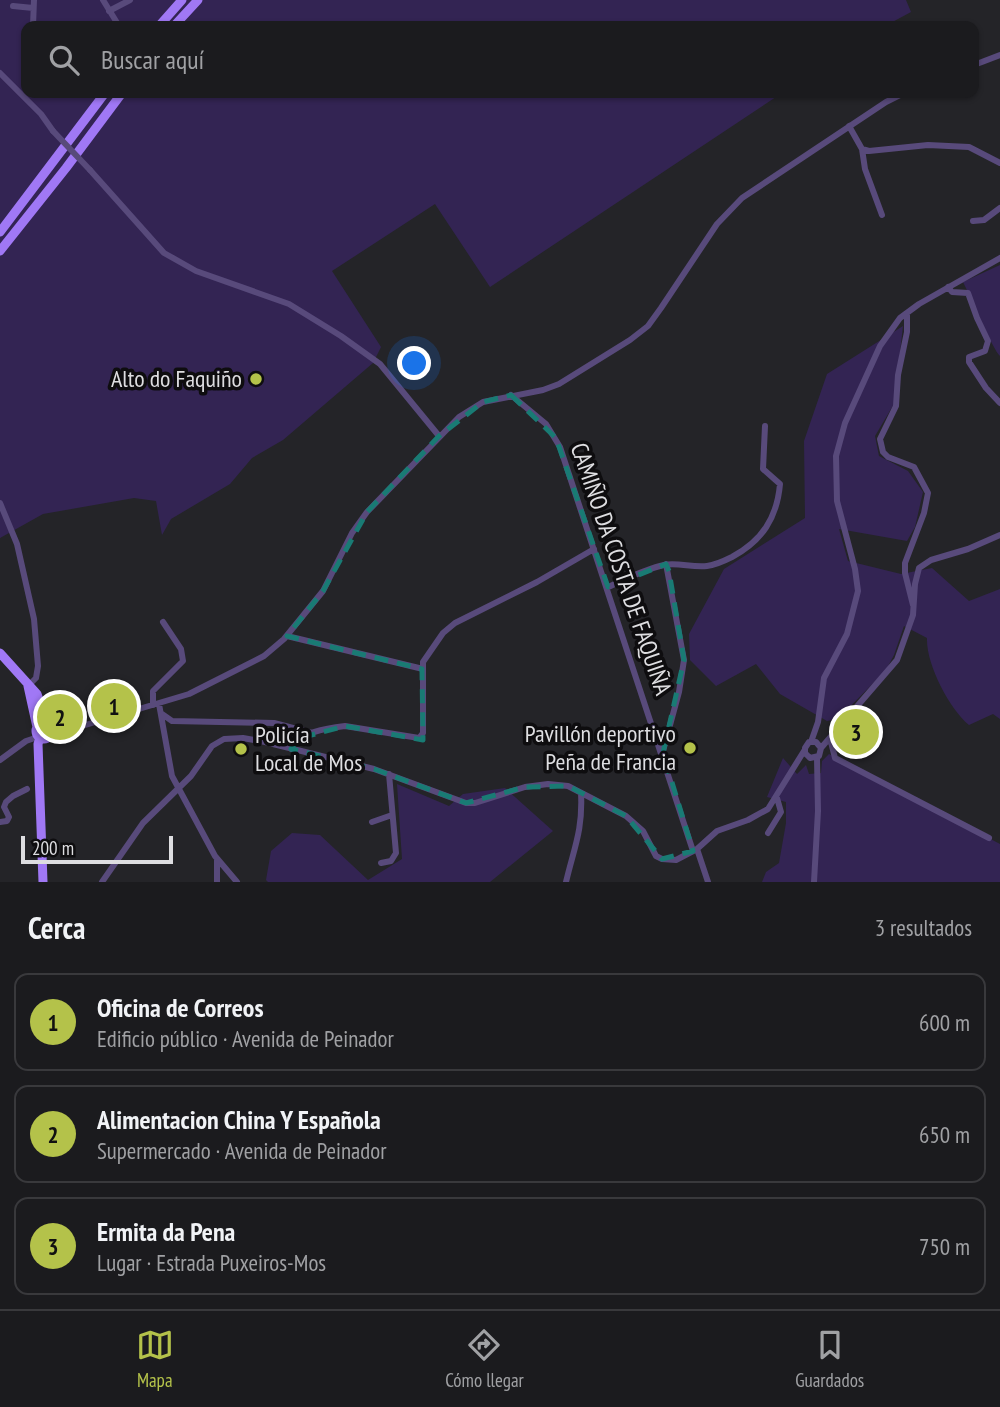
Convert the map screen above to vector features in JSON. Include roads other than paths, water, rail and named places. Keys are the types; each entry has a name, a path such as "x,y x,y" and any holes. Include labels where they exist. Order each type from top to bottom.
{"highway":[{"path":"163,21 182,0"},
{"path":"179,21 198,0"},
{"path":"0,232 101,98"},
{"path":"0,251 118,98"},
{"path":"0,653 37,694 45,732 38,744 43,882"}],"street":[{"path":"33,21 34,0"},
{"path":"103,0 116,21"},
{"path":"109,11 130,0"},
{"path":"13,6 33,8"},
{"path":"979,63 1000,55"},
{"path":"0,73 21,90"},
{"path":"28,98 53,131 164,253 196,271 256,290 289,304 341,336 380,364 439,436"},
{"path":"0,760 26,741 45,732 70,728 189,694 264,656 287,636 323,591 352,533 367,512 459,417 483,402 543,390 559,384 630,340 655,317 717,224 742,198 896,98"},
{"path":"849,126 862,149 865,169 881,215"},
{"path":"862,149 869,151 928,145 969,148 1000,163"},
{"path":"974,221 984,220 1000,208"},
{"path":"814,882 818,795 816,770 806,746 811,742 818,722 824,678 847,634 858,591 837,501 836,456 845,423 880,346 900,318 1000,258"},
{"path":"948,287 952,292 968,293 976,318 988,341 985,351 969,358 969,362 986,388 1000,403"},
{"path":"907,313 907,332 895,406 880,439 883,452 888,457 914,467 927,488 924,513 905,563 914,609"},
{"name":"CAMIÑO DA COSTA DE FAQUIÑA","path":"511,395 546,424 556,438 708,882"},
{"path":"608,587 666,564 696,566 720,563 750,546 770,523 776,510 779,484 763,468 765,426"},
{"path":"0,503 16,544 34,619 38,666 34,682 28,685"},
{"path":"821,747 897,660 914,609 916,575 924,563 1000,535"},
{"path":"291,748 300,738 345,726 419,738 423,733 423,662 443,633 455,623 537,582 594,549"},
{"path":"663,753 679,692 684,660 666,564"},
{"path":"163,622 181,649 183,661 153,691 162,714 169,765 217,860 237,882"},
{"path":"287,636 423,669"},
{"path":"162,714 172,720 274,723 313,733"},
{"path":"102,882 133,835 199,767 212,746 224,739 243,738 291,748 389,774 466,803 475,803 525,787 548,784 568,786 626,816 643,831 651,849 662,859 676,860 695,850 717,831 768,809 797,764 810,756 820,755 818,722"},
{"path":"830,738 835,758 989,838"},
{"path":"811,742 821,747"},
{"path":"381,863 391,861 396,853 389,774"},
{"path":"0,822 7,821 9,817 4,807 6,802 27,789"},
{"path":"566,882 581,826 581,793"},
{"path":"768,833 781,812 777,798"},
{"path":"372,822 392,815"},
{"path":"217,860 218,882"}],"place":[{"name":"Alto do Faquiño","path":"256,379"},
{"name":"Oficina de Correos","path":"114,706"},
{"name":"Alimentacion China Y Española","path":"60,717"},
{"name":"Ermita da Pena","path":"856,732"},
{"name":"Pavillón deportivo Peña de Francia","path":"690,748"},
{"name":"Policía Local de Mos","path":"241,749"}]}
